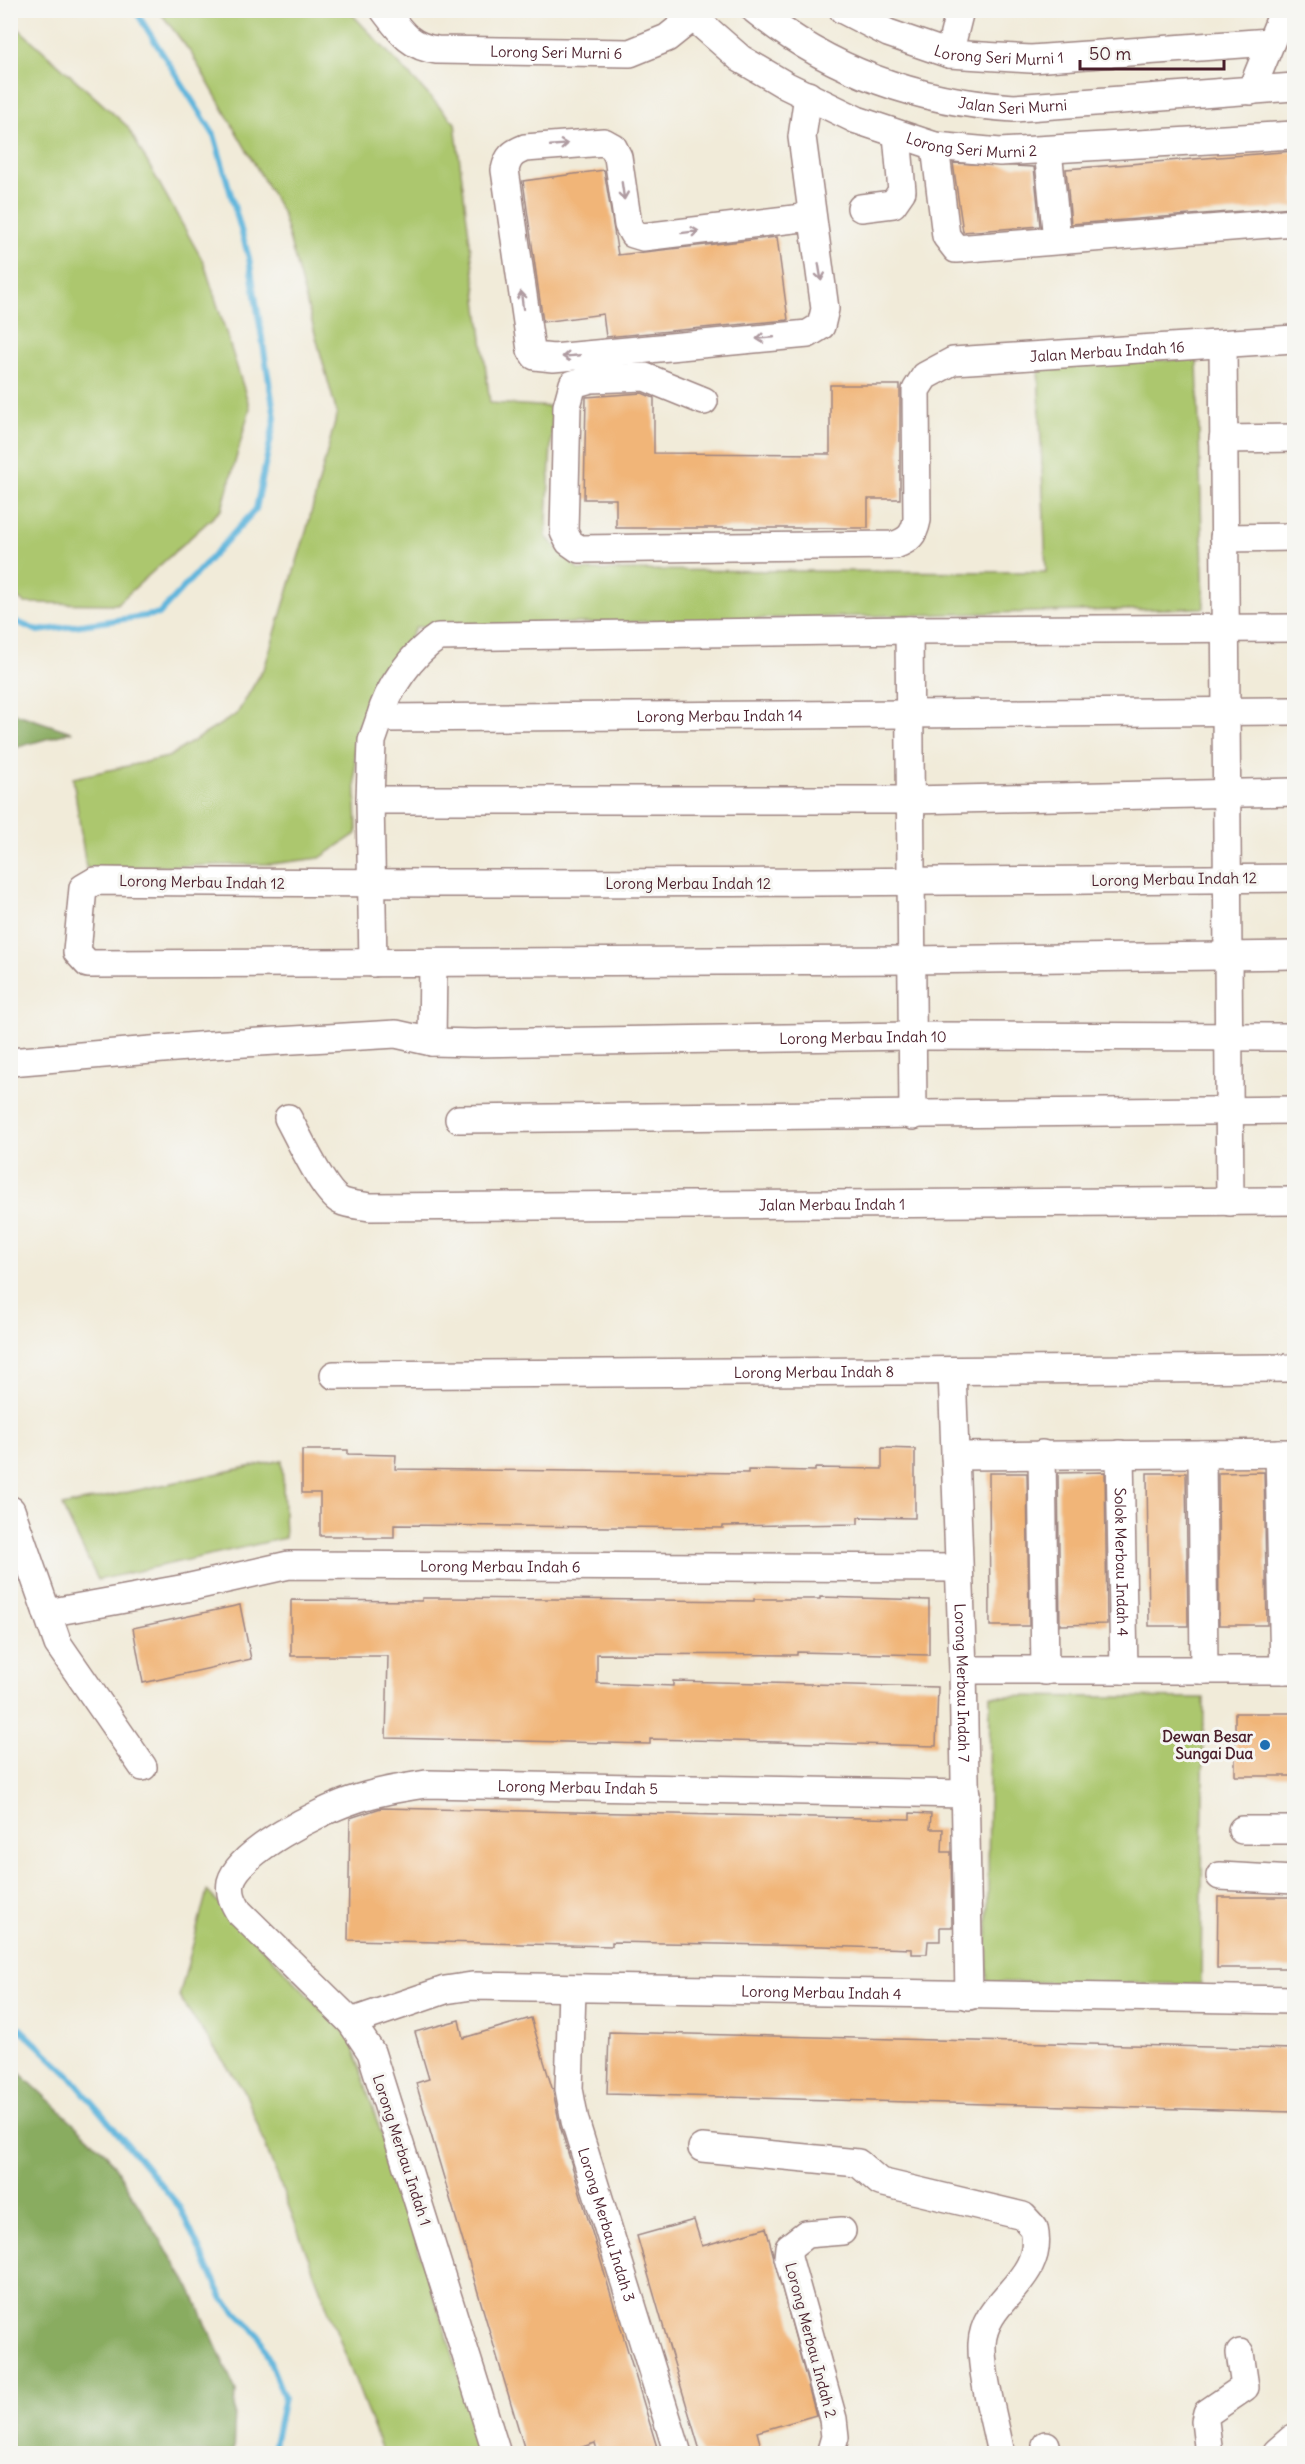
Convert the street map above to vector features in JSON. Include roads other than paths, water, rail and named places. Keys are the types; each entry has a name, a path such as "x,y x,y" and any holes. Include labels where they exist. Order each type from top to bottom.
{"main road":[{"path":"1279,2454 1294,2441"}],"street":[{"name":"Lorong Seri Murni 6","path":"384,10 411,43 422,49 630,53 667,38 688,14"},
{"name":"Jalan Seri Murni","path":"755,10 774,26 826,58 878,82 921,96 969,105 1014,108 1294,87"},
{"name":"Lorong Seri Murni 1","path":"843,10 888,33 950,54 1031,59 1270,42"},
{"path":"950,54 960,10"},
{"path":"1251,91 1284,10"},
{"name":"Lorong Seri Murni 2","path":"688,14 741,59 808,95 857,120 934,146 1000,152 1294,135"},
{"path":"808,95 802,137 825,309 825,319 815,332 553,358 535,356 531,350 505,170 508,159 514,152 525,148 604,142 613,147 618,157 628,225 633,234 643,237 811,217"},
{"path":"861,208 893,204 902,191 897,135"},
{"path":"934,146 946,236 956,249 1294,222"},
{"path":"1048,150 1058,240"},
{"name":"Jalan Merbau Indah 16","path":"704,401 645,377 591,379 573,384 567,406 564,532 568,542 579,549 895,545 907,541 915,531 917,520 916,390 924,376 953,361 1294,339"},
{"path":"1223,344 1230,1202"},
{"path":"1223,440 1294,438"},
{"path":"1224,538 1294,537"},
{"path":"1294,628 909,630 438,637 426,645 385,698 372,741 370,800 373,963 1294,955"},
{"path":"909,630 913,1116"},
{"name":"Lorong Merbau Indah 14","path":"380,718 910,716 1294,711"},
{"path":"370,800 910,800 1294,792"},
{"name":"Lorong Merbau Indah 12","path":"373,963 88,964 77,952 82,888 95,881 372,884 911,883 1294,878"},
{"path":"432,1042 433,963"},
{"name":"Lorong Merbau Indah 10","path":"10,1062 210,1045 396,1034 432,1042 912,1036 1294,1037"},
{"path":"459,1119 913,1116 1294,1110"},
{"name":"Jalan Merbau Indah 1","path":"288,1119 311,1157 320,1180 341,1201 369,1207 1294,1201"},
{"name":"Lorong Merbau Indah 8","path":"334,1375 1294,1368"},
{"name":"Lorong Merbau Indah 7","path":"952,1371 963,1671 969,1996"},
{"path":"955,1456 1287,1453 1289,1670 963,1671"},
{"path":"1042,1454 1045,1671"},
{"name":"Solok Merbau Indah 4","path":"1120,1454 1124,1670"},
{"path":"1202,1454 1204,1670"},
{"path":"11,1510 58,1644 143,1767"},
{"name":"Lorong Merbau Indah 6","path":"47,1613 186,1588 289,1565 958,1568"},
{"name":"Lorong Merbau Indah 5","path":"230,1892 232,1880 238,1868 257,1851 321,1812 350,1800 398,1788 426,1784 966,1794"},
{"path":"1242,1830 1294,1830"},
{"path":"1220,1876 1294,1880"},
{"name":"Lorong Merbau Indah 1","path":"230,1892 239,1912 351,2022 371,2052 497,2454"},
{"name":"Lorong Merbau Indah 4","path":"351,2022 445,1990 472,1986 572,1990 1294,2000"},
{"name":"Lorong Merbau Indah 3","path":"572,1990 569,2090 575,2121 678,2454"},
{"path":"702,2148 858,2163 880,2182 1023,2216 1034,2228 1037,2240 1036,2258 1013,2291 989,2317 982,2344 1001,2454"},
{"name":"Lorong Merbau Indah 2","path":"830,2454 835,2437 833,2419 788,2258 789,2247 806,2234 842,2231"},
{"path":"1209,2454 1205,2421 1207,2413 1245,2387 1240,2353"}],"waterway":[{"path":"10,619 38,631 159,614 256,509 275,418 249,258 214,135 135,10"},
{"path":"10,2019 70,2076 179,2206 223,2299 259,2335 284,2397 272,2454"}],"place":[{"name":"Dewan Besar Sungai Dua","path":"1265,1745"}]}
